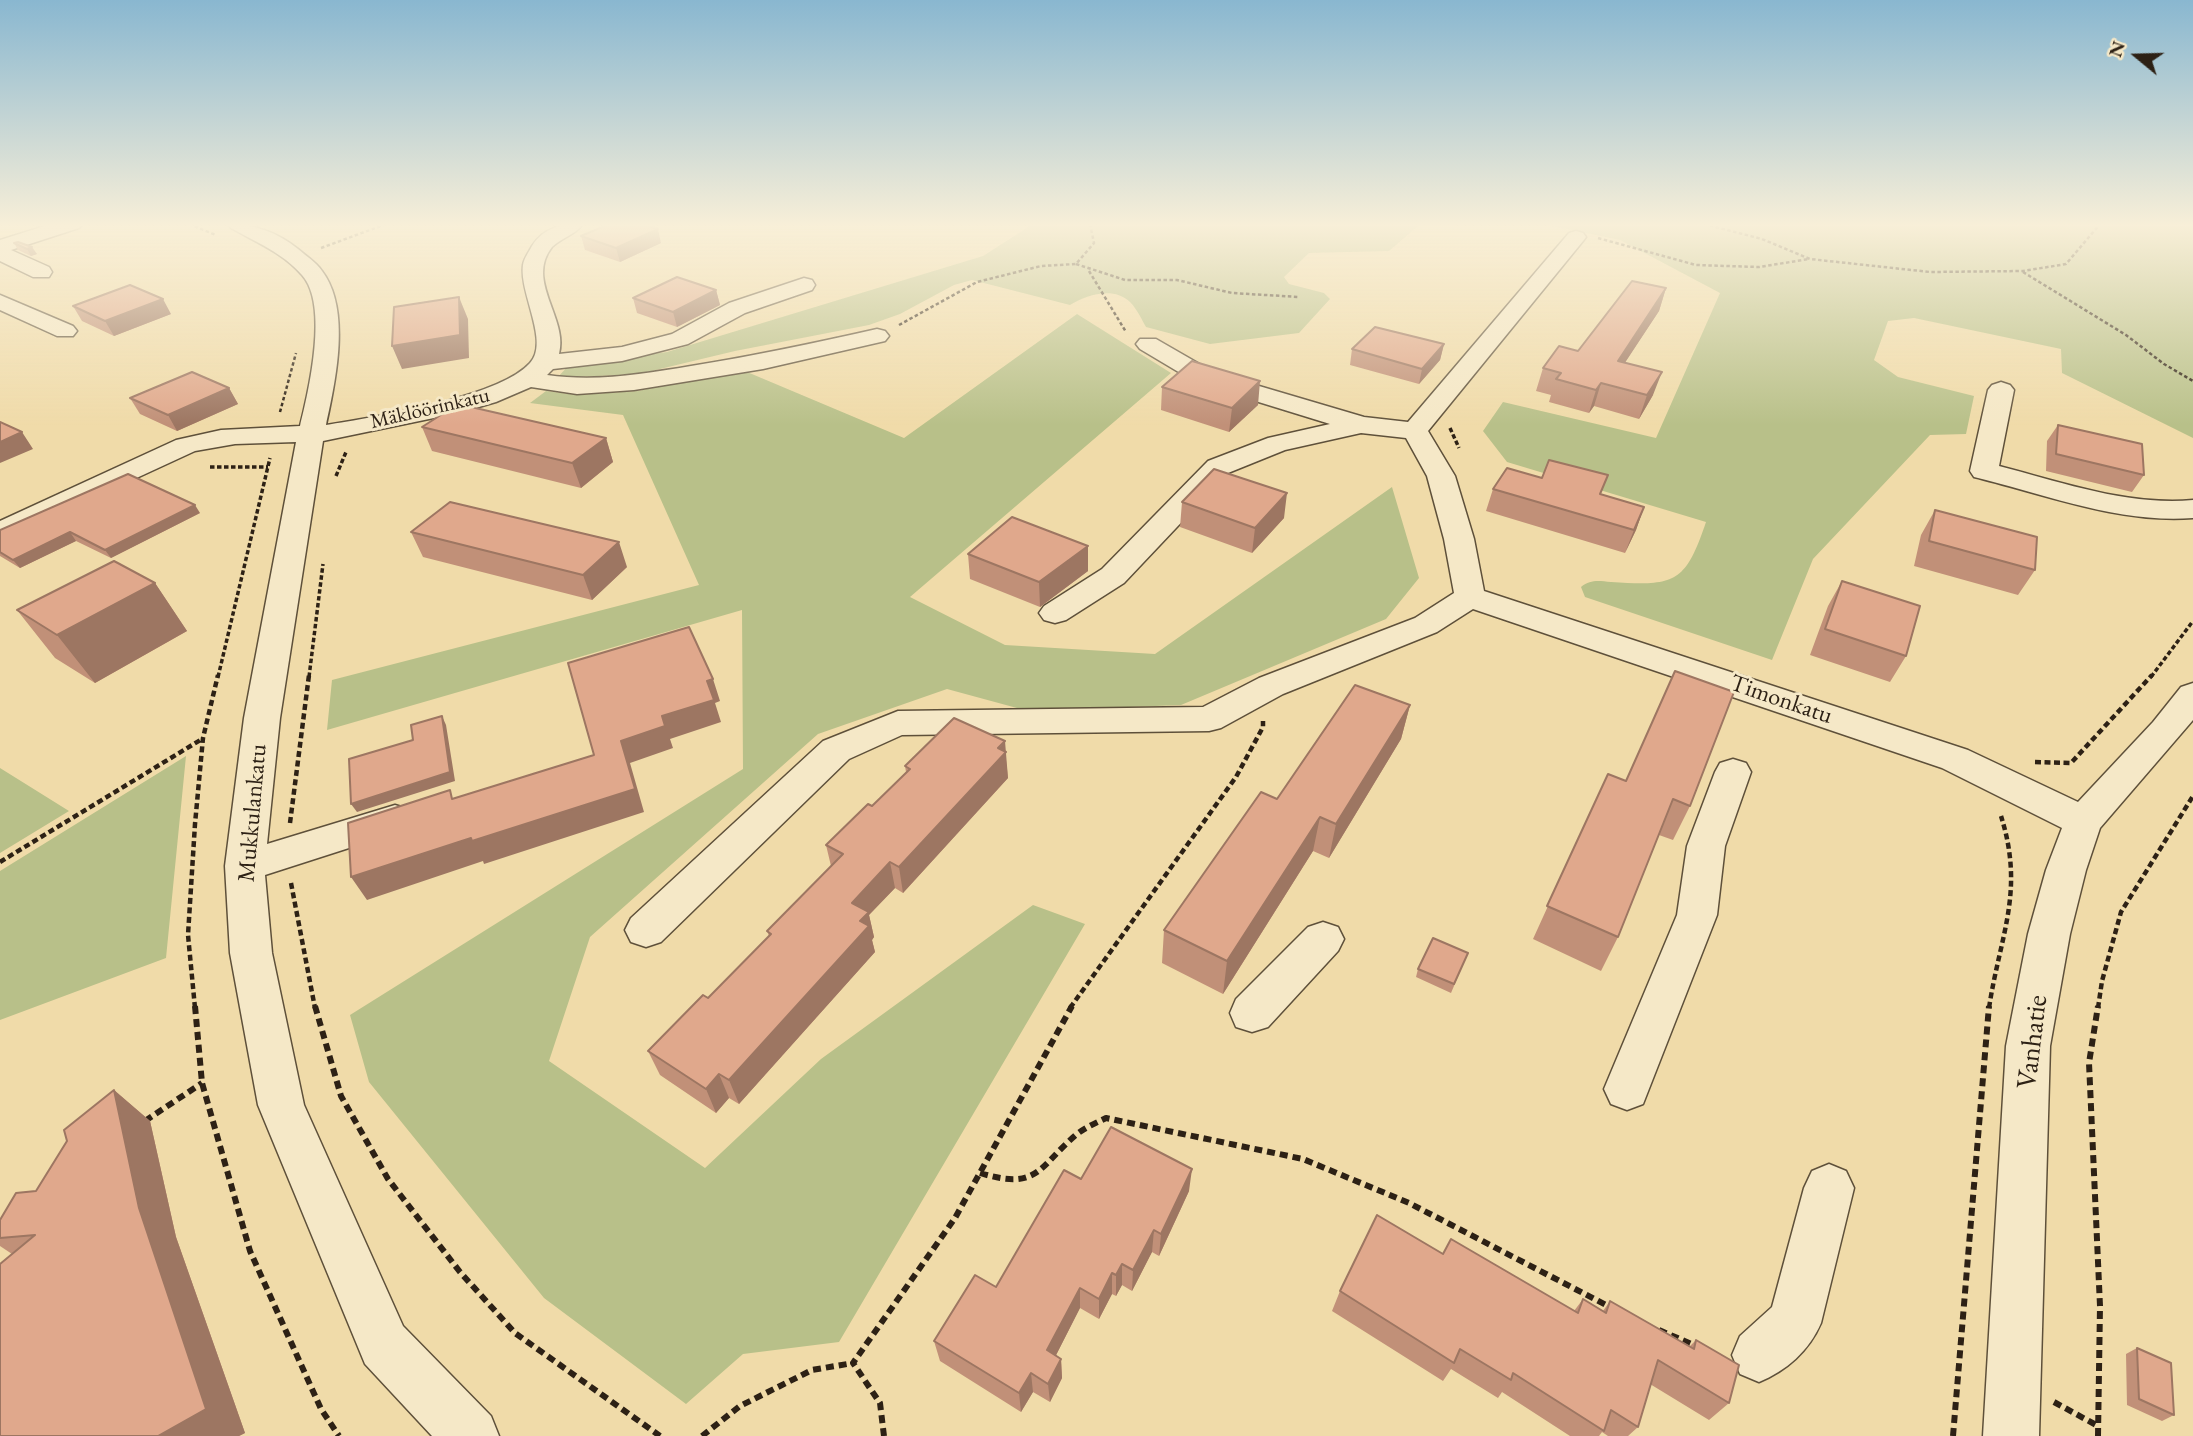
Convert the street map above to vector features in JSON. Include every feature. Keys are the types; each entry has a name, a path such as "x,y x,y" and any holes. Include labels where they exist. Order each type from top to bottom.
{"street":[{"name":"Mukkulankatu","path":"322,291 328,321 262,718 245,866 251,953 281,1105 384,1345 471,1436"},
{"path":"536,291 551,346 548,362 622,354 680,339 737,308 786,291"},
{"path":"1055,613 1113,576 1218,467 1277,444 1361,425 1422,423 1531,291"},
{"path":"0,302 65,331"},
{"path":"527,379 577,387 634,383 764,362 877,336"},
{"path":"1148,344 1206,378 1361,425"},
{"name":"Mäklöörinkatu","path":"0,531 192,443 307,452 350,427 487,398 527,379 548,362"},
{"path":"2001,390 1984,471 2136,506 2182,512 2193,509"},
{"path":"646,930 836,750 898,723 1209,719 1256,694 1426,625 1470,597 1459,539 1422,423"},
{"name":"Timonkatu","path":"1470,597 1955,759 2083,822"},
{"name":"Vanhatie","path":"2011,1436 2028,1046 2049,934 2066,870 2083,822 2166,731 2193,695"},
{"path":"1627,1089 1697,915 1706,846 1733,772"},
{"path":"245,866 427,808"},
{"path":"1252,1013 1323,939"},
{"path":"1759,1355 1794,1323 1829,1188"}],"path":[{"path":"877,336 960,291"},
{"path":"1102,291 1124,331 1148,344"},
{"path":"1224,291 1299,297"},
{"path":"2055,291 2193,381"},
{"path":"296,353 307,452"},
{"path":"1422,423 1447,424 1460,452"},
{"path":"206,467 268,467 307,452 342,458 351,444 350,427"},
{"path":"268,467 307,452"},
{"path":"324,554 286,855 317,1021 341,1096 388,1178 460,1272 514,1332 660,1436"},
{"path":"2000,816 2029,762 2071,763 2139,692 2193,621"},
{"path":"702,1436 740,1406 813,1370 853,1363 955,1218 1068,1011 1236,777 1264,727 1263,708 1256,694"},
{"path":"0,862 203,738"},
{"path":"2098,1436 2100,1306 2089,1063 2091,1042 2102,981 2121,912 2193,796"},
{"path":"1953,1436 1986,1025 2011,919 2010,837 2000,816 1992,809"},
{"path":"136,1127 202,1083"},
{"path":"979,1173 1000,1181 1028,1179 1051,1163 1078,1133 1106,1118 1303,1159 1409,1202 1623,1314"},
{"path":"1647,1325 1697,1346 1759,1355"},
{"path":"853,1363 880,1403 884,1436"}],"green space":[{"path":"868,291 943,291 900,314 869,325 735,351 639,374 557,378 569,365 667,352"},
{"path":"1015,291 1316,291 1324,293 1330,299 1299,333 1210,344 1146,327 1130,302 1116,294 1092,295 1070,305"},
{"path":"1716,291 2193,291 2193,438 2062,373 2061,349 1914,318 1888,321 1874,360 1898,377 1974,396 1966,434 1930,435 1813,559 1772,660 1585,597 1581,587 1592,582 1650,583 1675,577 1691,558 1706,522 1507,462 1483,431 1503,402 1656,438 1720,293"},
{"path":"1077,314 1171,373 910,597 1005,645 1155,654 1392,487 1419,578 1386,619 1181,705 1028,711 947,689 818,734 590,937 549,1061 705,1168 821,1059 1033,905 1085,924 839,1342 743,1354 686,1404 544,1298 369,1082 350,1015 743,769 742,610 327,730 332,680 699,585 623,415 530,403 546,391 576,395 638,391 740,369 904,438"},
{"path":"186,756 166,958 0,1020 0,871"},
{"path":"0,768 69,811 0,853"}],"building":[{"path":"114,291 144,291 163,299 105,321 73,306"},
{"path":"648,291 714,291 673,312 633,298"},
{"path":"1624,291 1664,291 1618,361 1662,372 1647,395 1601,383 1596,390 1556,379 1561,373 1543,368 1559,346 1578,351"},
{"path":"459,297 460,335 392,346 394,307"},
{"path":"1375,327 1444,344 1422,369 1352,349"},
{"path":"1192,361 1260,381 1232,408 1162,387"},
{"path":"192,372 229,388 168,415 130,398"},
{"path":"458,404 606,438 572,463 422,427"},
{"path":"0,422 22,432 0,442"},
{"path":"2058,425 2142,444 2144,475 2056,454"},
{"path":"1549,460 1608,475 1600,494 1644,507 1634,530 1493,489 1507,468 1542,478"},
{"path":"1214,469 1287,493 1255,528 1182,502"},
{"path":"128,474 195,505 105,550 70,532 13,560 0,552 0,530"},
{"path":"450,502 619,542 583,575 411,532"},
{"path":"1935,510 2037,537 2035,570 1929,541"},
{"path":"1012,517 1088,546 1039,582 968,554"},
{"path":"114,561 155,583 57,635 17,610"},
{"path":"1842,581 1920,606 1906,656 1825,629"},
{"path":"689,627 713,679 707,681 714,700 662,716 665,726 621,741 635,789 351,877 348,823 450,790 452,799 594,755 568,663"},
{"path":"1675,671 1734,692 1690,806 1673,799 1618,937 1547,906 1608,774 1626,781"},
{"path":"1355,685 1410,705 1336,824 1320,817 1227,961 1164,930 1261,792 1277,799"},
{"path":"442,716 450,772 351,804 349,759 413,740 411,725"},
{"path":"954,718 1005,741 998,748 1006,752 899,867 890,862 852,903 869,912 860,921 869,926 729,1080 719,1074 706,1089 648,1051 703,995 708,998 771,934 767,931 843,854 826,845 868,804 872,806 910,769 905,766"},
{"path":"1433,938 1468,953 1454,984 1418,969"},
{"path":"114,1090 139,1208 206,1409 158,1436 0,1436 0,1264 35,1235 0,1238 0,1220 16,1193 36,1191 67,1141 64,1130"},
{"path":"1111,1127 1192,1169 1161,1234 1154,1230 1133,1270 1122,1264 1116,1275 1112,1273 1099,1299 1080,1288 1047,1350 1061,1359 1048,1384 1031,1373 1019,1393 934,1341 975,1275 996,1287 1064,1170 1081,1179"},
{"path":"1377,1215 1443,1254 1451,1239 1578,1313 1583,1299 1606,1313 1610,1301 1694,1349 1696,1340 1739,1365 1729,1403 1658,1360 1638,1427 1611,1410 1604,1431 1513,1373 1511,1380 1460,1349 1454,1363 1340,1291"},
{"path":"2137,1348 2171,1363 2174,1415 2139,1399"}]}
